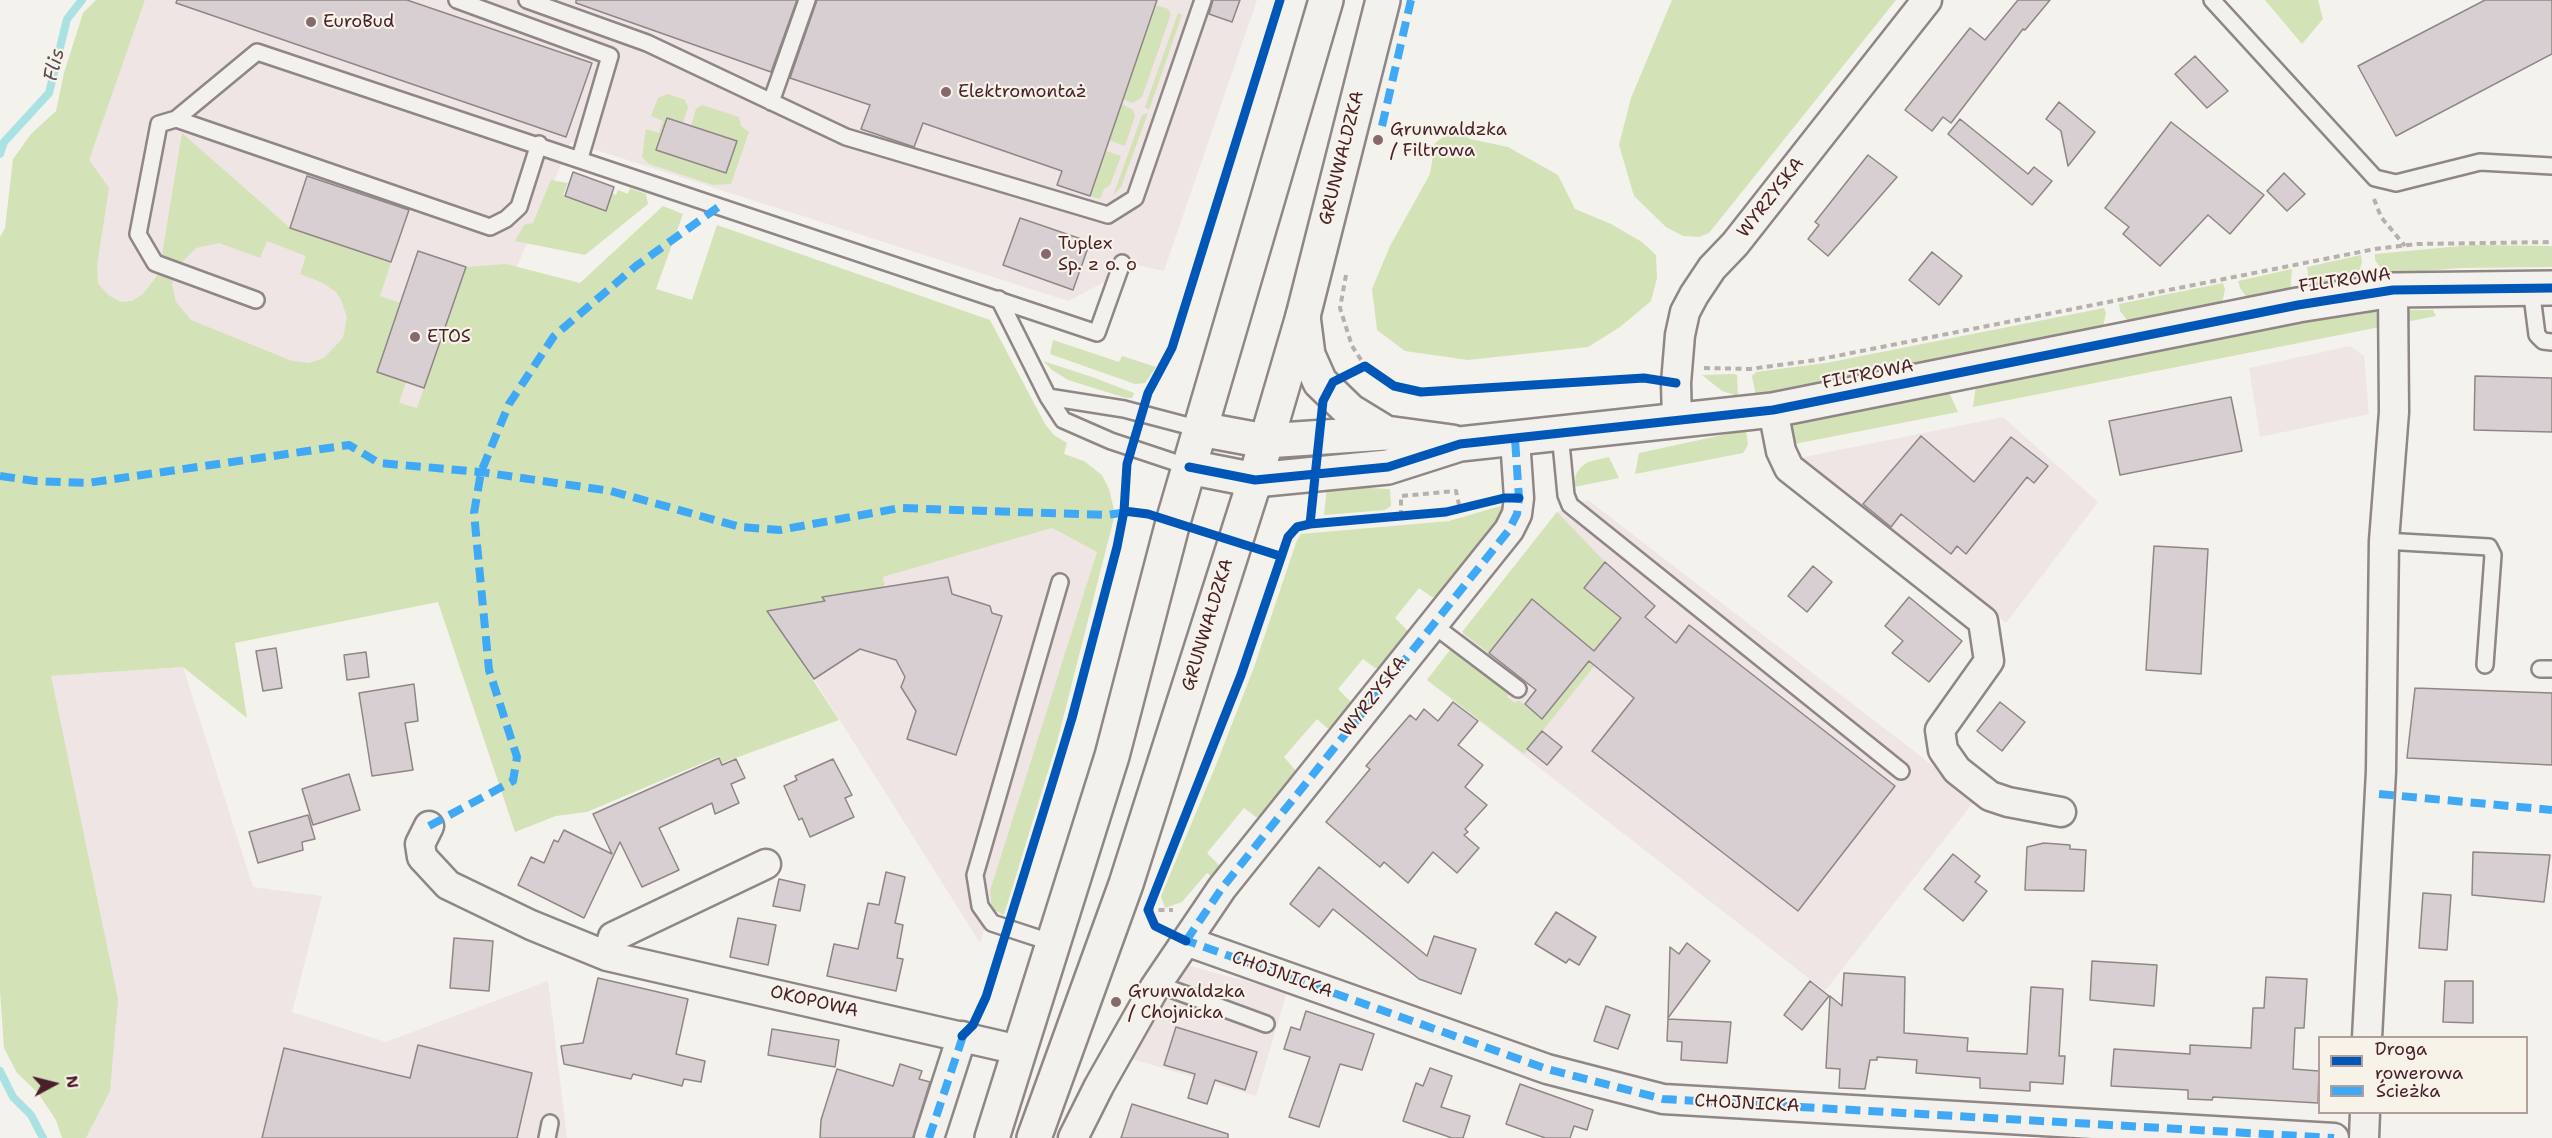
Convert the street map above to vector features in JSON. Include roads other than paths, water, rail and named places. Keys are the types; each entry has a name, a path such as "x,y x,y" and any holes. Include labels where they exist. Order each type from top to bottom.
{"main road":[{"path":"992,1138 1112,756 1189,467 1324,0"},
{"name":"GRUNWALDZKA","path":"1034,1138 1126,884 1255,480 1303,316 1383,0"},
{"name":"FILTROWA","path":"1189,467 1255,480 1388,467 1460,444 1773,410 2298,305 2393,290 2542,288"},
{"path":"1303,316 1308,355 1320,381 1350,411 1386,433"},
{"name":"FILTROWA","path":"1200,429 1265,441 1386,433 1460,444"}],"street":[{"name":"WYRZYSKA","path":"1677,420 1676,383 1680,334 1685,312 1694,295 1712,268 1734,244 1927,0"},
{"path":"2367,1036 2381,771 2384,541 2394,412 2393,290"},
{"path":"1773,410 1781,451 1789,468 1983,621 1989,661 1940,730 1943,750 1957,770 1990,796 2008,802 2061,812"},
{"name":"WYRZYSKA","path":"1073,1138 1099,1086 1157,984 1222,888 1509,530 1517,514 1519,498 1515,439"},
{"name":"OKOPOWA","path":"429,826 420,844 422,857 448,885 531,925 608,956 1019,1050"},
{"path":"608,956 613,937 766,864"},
{"name":"CHOJNICKA","path":"1186,941 1546,1069 1663,1099 2334,1138"},
{"path":"928,1138 962,1036"},
{"path":"2364,1138 2365,1114"}],"lane":[{"path":"457,0 610,56 580,158"},
{"path":"527,0 647,43 846,137 1108,215 1135,198 1203,0"},
{"path":"771,102 807,0"},
{"path":"2212,0 2375,178 2396,183 2473,163 2552,166"},
{"path":"256,300 155,263 138,234 159,124 176,119 257,52 539,144 1097,333 1122,263"},
{"path":"176,119 490,227 506,219 519,207 539,144"},
{"path":"2542,288 2537,336 2542,341 2552,342"},
{"path":"999,298 1048,397 1063,420 1074,427 1189,467"},
{"path":"1048,397 1114,407 1200,429"},
{"path":"1560,434 1566,495 1570,505 1901,771"},
{"path":"2384,541 2488,547 2493,555 2485,665"},
{"path":"1053,943 993,923 980,906 975,875 1060,582"},
{"path":"1432,624 1518,688"},
{"path":"1157,984 1266,1024"}],"waterway":[{"name":"Flis","path":"0,154 4,142 49,93 67,19 82,0"},
{"name":"Flis","path":"0,1071 13,1097 31,1115 43,1138"}],"place":[{"name":"EuroBud","path":"311,22"},
{"name":"Elektromontaż","path":"946,92"},
{"name":"Grunwaldzka / Filtrowa","path":"1378,140"},
{"name":"Tuplex Sp. z o. o","path":"1046,254"},
{"name":"ETOS","path":"415,337"},
{"name":"Grunwaldzka / Chojnicka","path":"1116,1002"}]}
